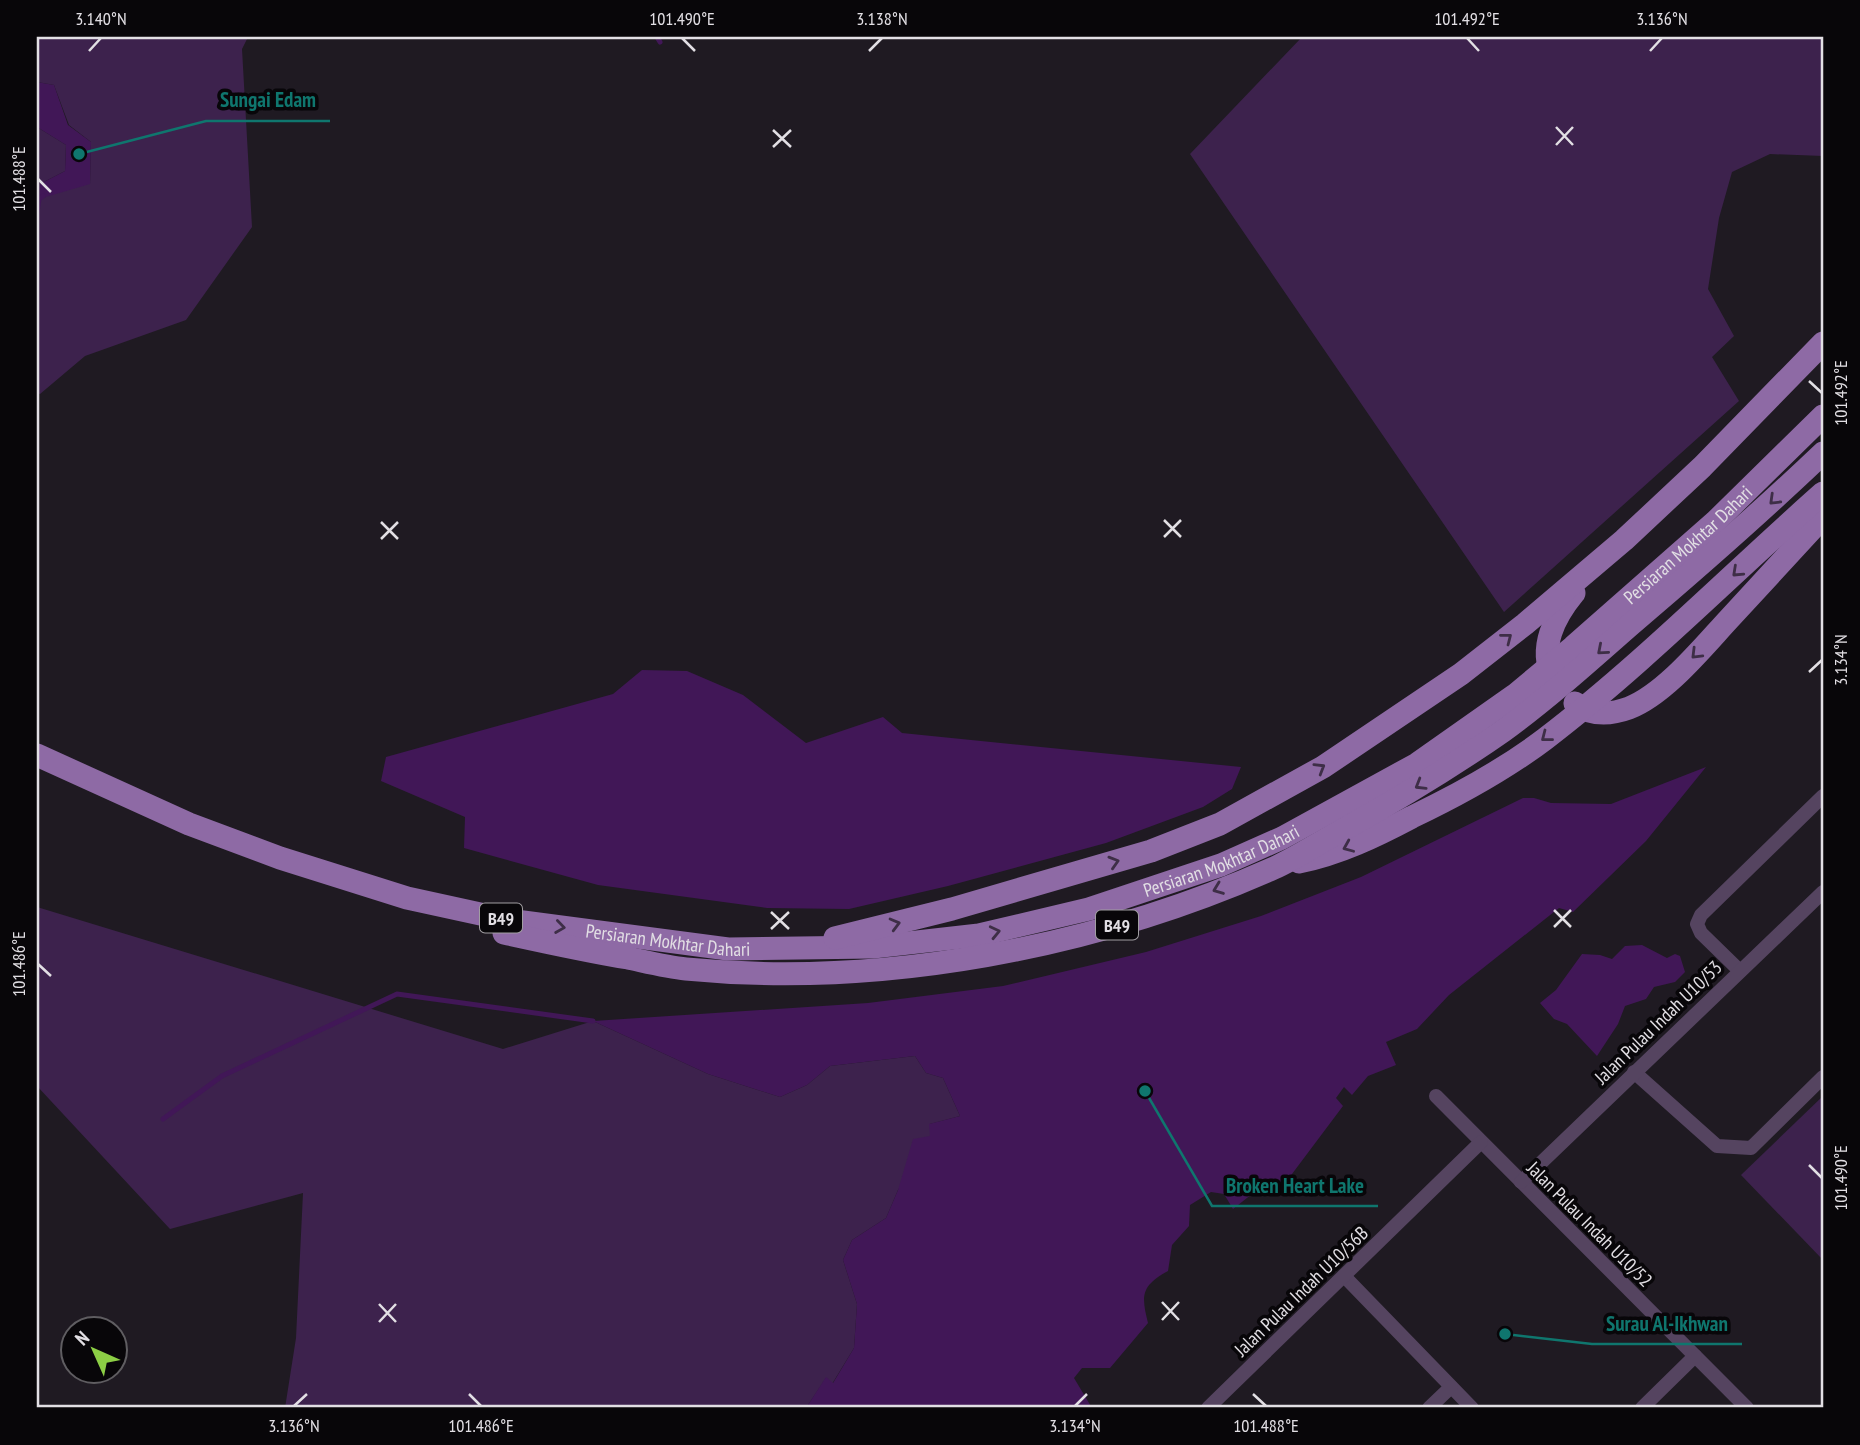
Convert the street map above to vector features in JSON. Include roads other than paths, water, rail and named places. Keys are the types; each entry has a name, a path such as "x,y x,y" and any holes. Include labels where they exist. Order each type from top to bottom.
{"main road":[{"path":"1823,343 1702,467 1590,574 1568,600 1556,617 1547,645 1550,670 1562,693 1585,712 1604,714 1631,708 1663,686 1698,652 1823,517"},
{"name":"Persiaran Mokhtar Dahari","path":"37,755 189,824 281,858 407,898 508,920 728,949 873,947 979,935 1089,909 1221,865 1282,838 1417,764 1515,695 1715,522 1823,416"},
{"name":"Persiaran Mokhtar Dahari","path":"281,858 334,890 390,908 556,945 684,969 775,974 842,972 971,957 1054,942 1128,922 1276,867 1381,809 1460,760 1579,670 1758,516 1823,453"},
{"name":"B49","path":"1276,867 1327,856 1382,833 1493,774 1534,746 1696,610 1823,493"},
{"path":"781,949 875,929 1027,888 1152,851 1220,824 1323,767 1461,674 1624,540"}],"street":[{"path":"1740,971 1701,933 1697,924 1701,915 1823,796"},
{"name":"Jalan Pulau Indah U10/53","path":"1521,1182 1823,892"},
{"path":"1634,1072 1717,1146 1751,1148 1823,1077"},
{"name":"Jalan Pulau Indah U10/52","path":"1436,1096 1747,1408"},
{"name":"Jalan Pulau Indah U10/56B","path":"1208,1408 1481,1142"},
{"path":"1344,1276 1472,1408"},
{"path":"1642,1408 1695,1356"},
{"path":"1429,1408 1451,1387"}],"waterway":[{"path":"657,37 660,42"},
{"path":"37,212 39,199 43,196"},
{"path":"163,1119 222,1076 397,994 593,1021"}],"place":[{"name":"Sungai Edam","path":"79,154"},
{"name":"Broken Heart Lake","path":"1145,1091"},
{"name":"Surau Al-Ikhwan","path":"1505,1334"}]}
